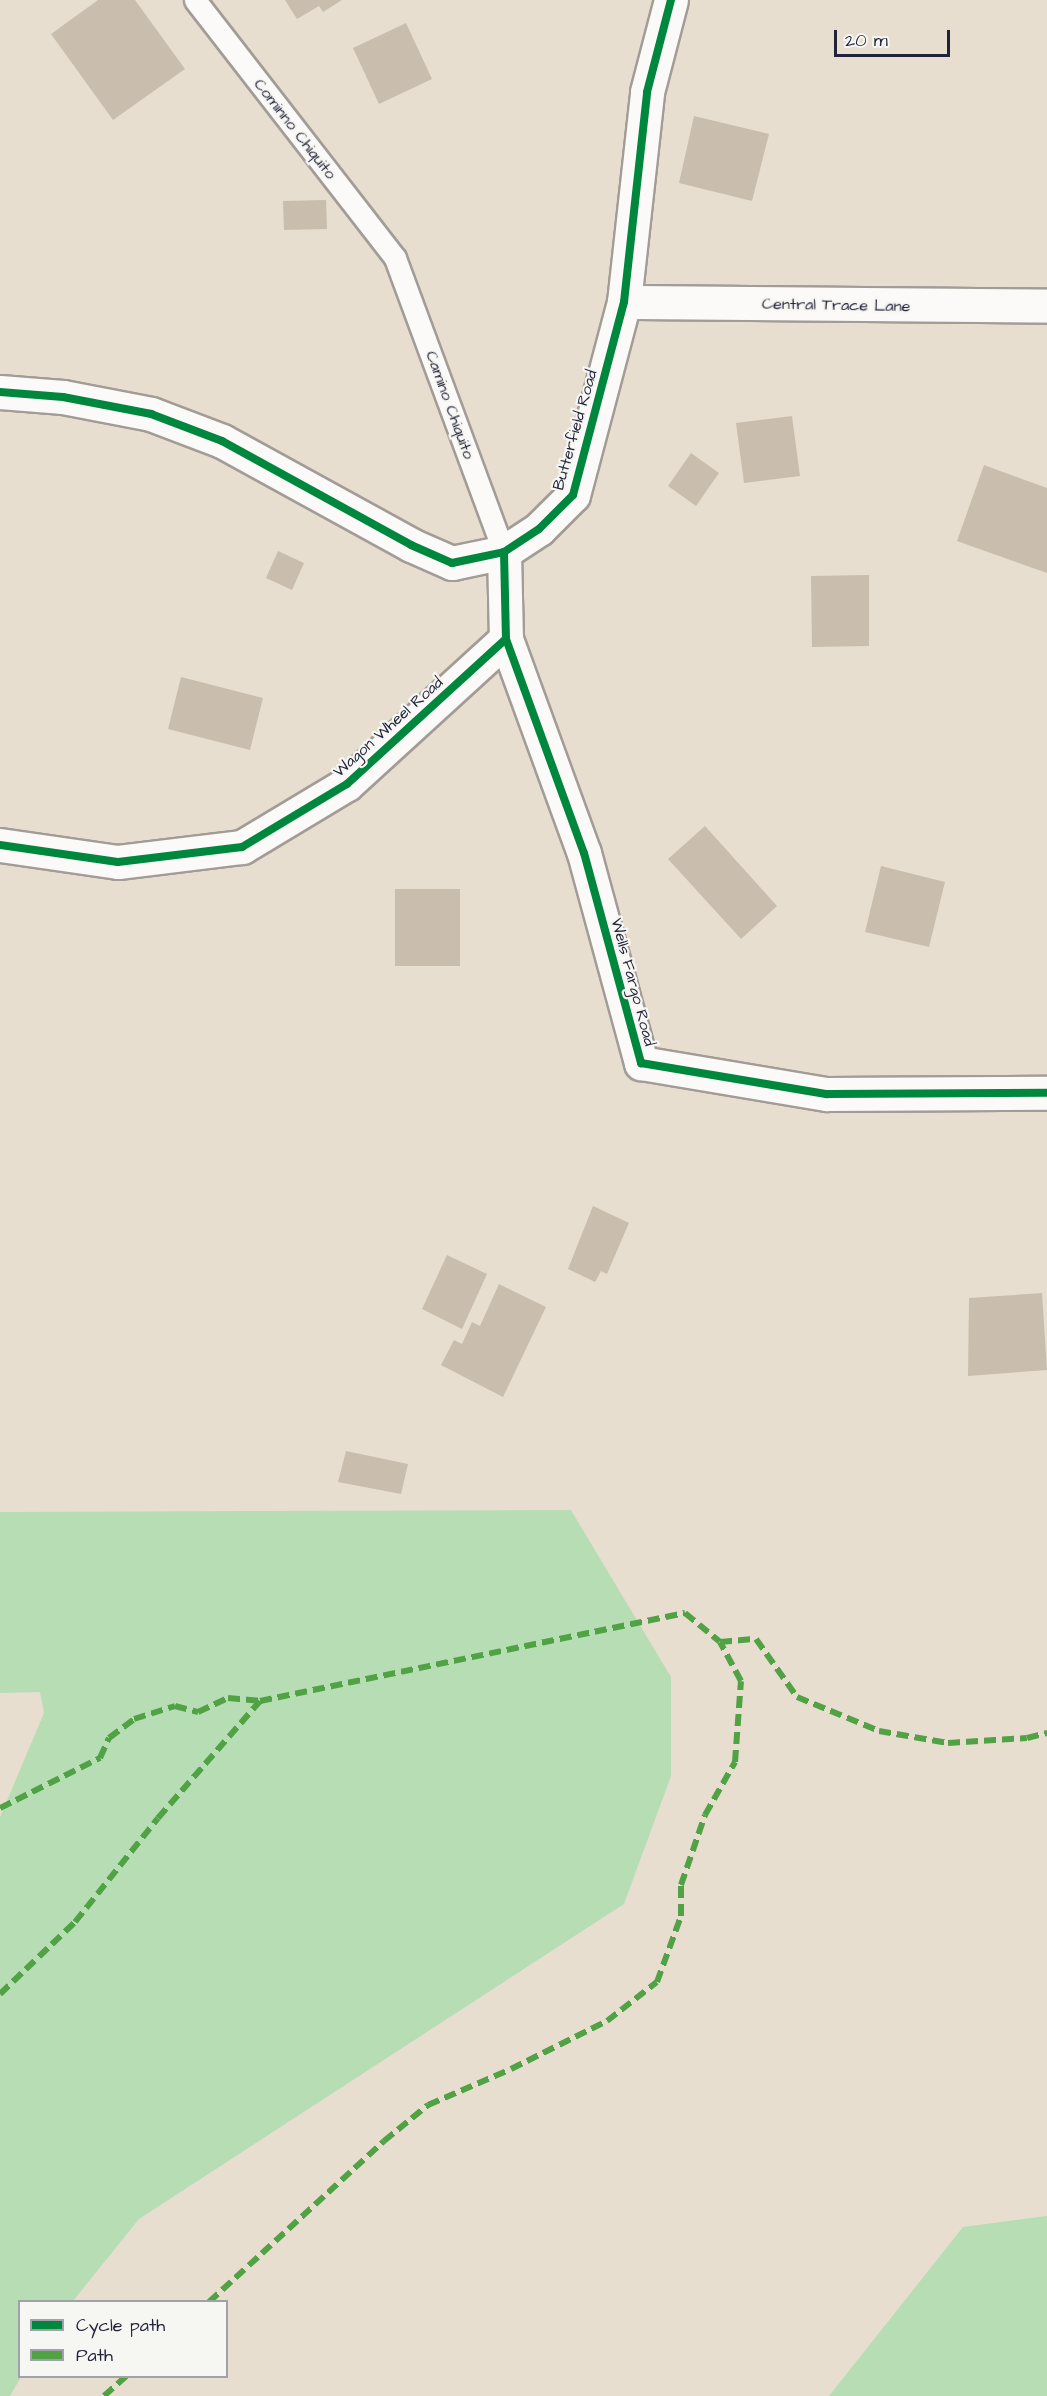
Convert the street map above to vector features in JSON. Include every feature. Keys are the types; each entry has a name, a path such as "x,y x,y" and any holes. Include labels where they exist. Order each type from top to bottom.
{"street":[{"name":"Butterfield Road","path":"0,392 63,396 151,414 222,441 411,545 452,563 504,552 539,530 573,495 624,302 647,92 671,0"},
{"name":"Central Trace Lane","path":"624,302 1047,306"},
{"name":"Wells Fargo Road","path":"504,552 506,639 584,853 641,1063 827,1094 1047,1092"},
{"name":"Wagon Wheel Road","path":"0,845 118,862 242,848 347,784 506,639"}],"lane":[{"name":"Cominno Chiquito","path":"195,0 395,258"},
{"name":"Camino Chiquito","path":"395,258 504,552"}],"green space":[{"path":"571,1510 671,1677 671,1776 624,1904 139,2219 74,2300 18,2300 18,2378 20,2378 10,2396 0,2396 0,1817 44,1713 40,1692 0,1693 0,1512"},
{"path":"1047,2216 1047,2396 829,2396 963,2227"}],"building":[{"path":"98,0 135,0 185,69 113,120 51,34"},
{"path":"285,0 342,0 323,12 319,6 297,19"},
{"path":"406,23 432,79 379,104 353,48"},
{"path":"694,116 769,134 752,201 679,183"},
{"path":"326,200 327,229 284,230 283,201"},
{"path":"792,416 800,476 744,483 736,423"},
{"path":"691,453 719,473 696,506 668,486"},
{"path":"984,465 1047,488 1047,573 957,541"},
{"path":"278,551 304,563 292,590 266,578"},
{"path":"869,575 869,646 812,647 811,576"},
{"path":"181,677 263,698 250,750 168,729"},
{"path":"705,826 777,906 741,939 668,859"},
{"path":"881,866 945,882 929,947 865,932"},
{"path":"395,889 460,889 460,966 395,966"},
{"path":"593,1206 629,1223 607,1274 601,1271 595,1282 568,1269"},
{"path":"447,1255 487,1274 462,1329 422,1309"},
{"path":"499,1284 546,1307 503,1397 441,1365 454,1340 462,1344 472,1322 480,1326"},
{"path":"1042,1293 1047,1370 968,1376 969,1298"},
{"path":"346,1451 408,1464 401,1494 338,1482"}],"marked path":[{"path":"0,1994 75,1922 158,1818 260,1701 685,1613 720,1642 756,1639 797,1697 879,1731 948,1743 1027,1738 1047,1733"},
{"path":"211,2300 384,2141 428,2105 511,2069 607,2021 657,1982 681,1916 681,1885 705,1815 735,1762 741,1681 720,1642"},
{"path":"0,1808 100,1758 109,1738 134,1719 175,1706 198,1712 228,1698 260,1701"},
{"path":"104,2396 124,2378"}],"cycle path":[{"path":"0,392 63,397 151,414 222,441 411,545 452,563 504,552 539,529 573,495 624,302 647,92 671,0"},
{"path":"504,552 506,639 584,853 641,1063 827,1094 1047,1093"},
{"path":"0,845 118,862 242,847 347,784 506,639"}]}
